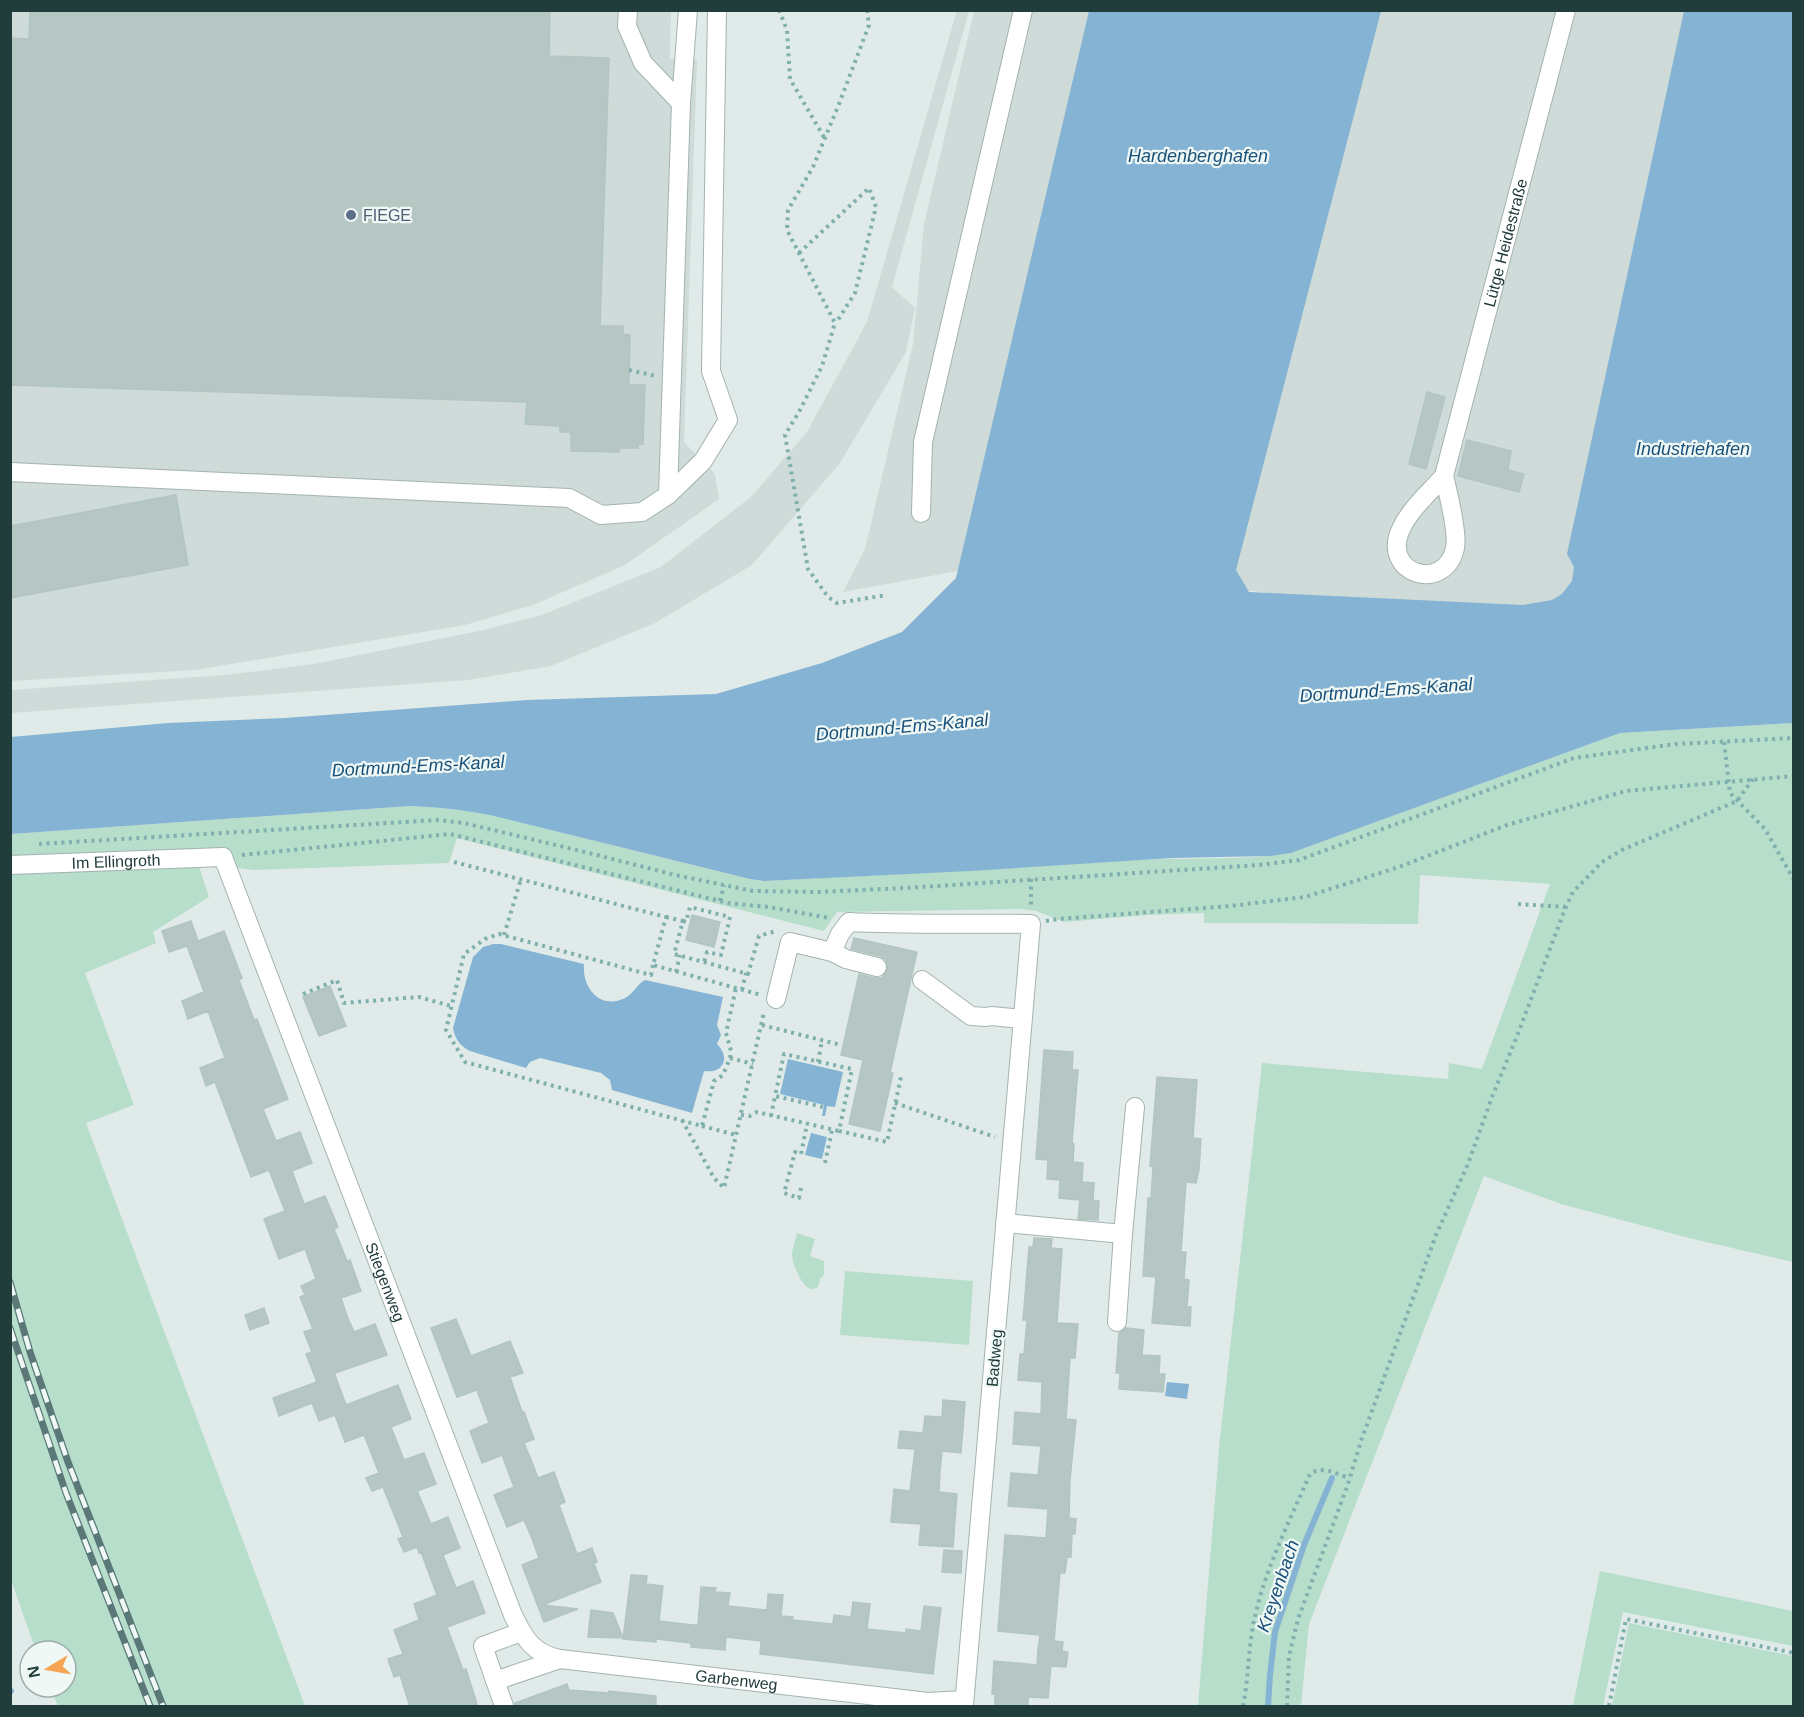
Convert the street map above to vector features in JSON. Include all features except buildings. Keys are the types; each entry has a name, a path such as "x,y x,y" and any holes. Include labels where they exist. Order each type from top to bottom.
{"street":[{"path":"628,10 627,26 642,63 681,103"},
{"path":"668,495 681,103 688,10"},
{"path":"10,472 569,498 601,515 642,512 668,495 703,461 729,420 711,371 717,10"},
{"path":"921,513 923,442 1023,10"},
{"name":"Lütge Heidestraße","path":"1444,476 1452,513 1455,547 1450,561 1439,571 1427,575 1416,574 1407,569 1399,558 1397,546 1400,531 1408,518 1444,476 1566,10"},
{"name":"Im Ellingroth","path":"10,866 223,857"},
{"name":"Stiegenweg","path":"223,857 508,1604 521,1632"},
{"path":"832,952 840,934 849,922 897,924 966,922 1031,916"},
{"name":"Badweg","path":"964,1703 1031,916"},
{"path":"771,1003 790,942 832,952 846,959 877,967"},
{"path":"922,980 971,1016 1022,1014"},
{"path":"1117,1322 1135,1107"},
{"path":"1005,1223 1123,1234"},
{"path":"504,1707 483,1646 521,1632"},
{"name":"Garbenweg","path":"521,1632 537,1651 547,1657 929,1704 964,1703"},
{"path":"495,1681 560,1659"}],"path":[{"path":"779,10 787,30 790,79 825,140"},
{"path":"835,323 787,230 788,210 825,140 869,25 867,10"},
{"path":"799,253 869,188 876,207 855,293 835,323 822,366 785,435 808,569 828,597 837,603 887,595"},
{"path":"629,370 663,377"},
{"path":"30,844 230,835 438,820 464,823 724,887 753,891 818,892 1031,881 1259,865 1299,860 1574,758 1676,744 1794,738"},
{"path":"1724,742 1730,793 1766,829 1794,880"},
{"path":"1031,881 1031,916 1058,919 1230,906 1305,897 1399,867 1507,825 1597,798 1626,791 1794,776"},
{"path":"1287,1707 1290,1656 1298,1619 1436,1235 1468,1164 1573,892 1602,862 1622,850 1737,801 1753,779"},
{"path":"223,857 450,834 720,901 849,922"},
{"path":"454,862 686,922 690,907 730,917 721,955 707,952 704,962"},
{"path":"504,936 521,879"},
{"path":"720,901 724,887"},
{"path":"1518,904 1566,907"},
{"path":"666,917 651,975 499,934 485,939 464,954 446,1030 465,1062 736,1135"},
{"path":"683,921 674,954 746,973"},
{"path":"742,990 759,936 777,931 792,934 790,942"},
{"path":"676,972 680,955"},
{"path":"653,965 756,993"},
{"path":"303,994 337,980 344,1003 419,997 451,1006"},
{"path":"702,1125 714,1081 723,1075 730,1058 731,1051 726,1033 736,988"},
{"path":"682,1120 714,1178 724,1188 762,1025 771,1003"},
{"path":"762,1025 841,1045"},
{"path":"818,1062 822,1040"},
{"path":"771,1116 784,1054 852,1070 839,1131"},
{"path":"730,1058 753,1064"},
{"path":"741,1115 750,1116 757,1112 886,1142 901,1077"},
{"path":"775,1096 823,1107"},
{"path":"895,1104 1001,1139"},
{"path":"801,1188 799,1198 784,1193 795,1152 801,1154 807,1124"},
{"path":"825,1163 832,1130"},
{"path":"1243,1707 1256,1612 1275,1557 1310,1474 1324,1469 1349,1478"},
{"path":"1609,1707 1626,1619 1794,1653"}],"shaded area":[{"path":"957,10 969,11 892,287 915,308 906,352 840,463 752,565 655,623 551,666 468,680 11,713 11,690 225,675 314,664 479,631 542,615 661,567 752,496 807,432 867,322"},
{"name":"FIEGE","path":"11,11 671,11 670,59 697,60 684,442 715,474 719,499 625,565 533,605 465,625 195,670 11,681"},
{"path":"974,11 1793,11 1793,631 1369,605 1253,591 958,571 843,592 865,549 913,344 924,224"}],"green space":[{"path":"1793,723 1793,1262 1693,1239 1561,1204 1484,1176 1309,1624 1301,1706 1198,1706 1220,1438 1262,1063 1448,1079 1449,1063 1482,1069 1550,884 1420,875 1418,924 1204,923 1204,913 1064,922 1036,911 1020,909 837,912 824,931 457,838 449,863 254,870 198,863 209,897 153,932 156,943 85,973 134,1105 86,1123 305,1706 58,1706 55,1699 78,1699 78,1639 32,1639 10,1577 10,834 410,806 490,815 764,881 1137,860 1253,857 1291,853 1620,733"},
{"path":"797,1233 815,1239 810,1256 824,1261 824,1275 818,1287 814,1289 809,1288 803,1282 793,1261 792,1253"},
{"path":"845,1271 973,1281 969,1345 840,1335"},
{"path":"1600,1571 1793,1611 1793,1646 1623,1612 1603,1706 1573,1706"},
{"path":"1629,1623 1793,1656 1793,1706 1612,1706"}],"water":[{"path":"1089,11 1381,11 1236,570 1249,592 1523,605 1552,600 1562,594 1572,581 1574,567 1567,554 1684,11 1793,11 1793,723 1620,733 1291,853 1271,856 1172,858 764,881 490,815 410,806 11,834 11,737 168,723 285,718 527,700 716,694 822,663 902,632 956,578"},
{"path":"493,944 584,964 584,973 589,988 606,1001 623,999 645,980 723,997 717,1025 721,1035 717,1044 724,1055 723,1064 716,1070 704,1071 692,1113 612,1090 610,1080 601,1073 540,1058 530,1062 526,1068 463,1047 453,1028 473,957 483,947"},
{"path":"788,1059 843,1072 835,1107 827,1106 825,1116 822,1116 824,1105 780,1094"},
{"path":"811,1133 827,1137 822,1159 805,1155"},
{"path":"1167,1382 1189,1384 1187,1399 1165,1396"}],"waterway":[{"name":"Kreyenbach","path":"1268,1706 1275,1632 1304,1545 1332,1478"}],"railway":[{"path":"10,1282 30,1352 68,1462 163,1706"},
{"path":"10,1328 66,1493 150,1706"}],"place":[{"name":"FIEGE","path":"351,215"}],"water label":[{"name":"Hardenberghafen","path":"1198,156"},
{"name":"Industriehafen","path":"1693,449"},
{"name":"Dortmund-Ems-Kanal","path":"1386,690"},
{"name":"Dortmund-Ems-Kanal","path":"902,727"},
{"name":"Dortmund-Ems-Kanal","path":"418,766"}]}
